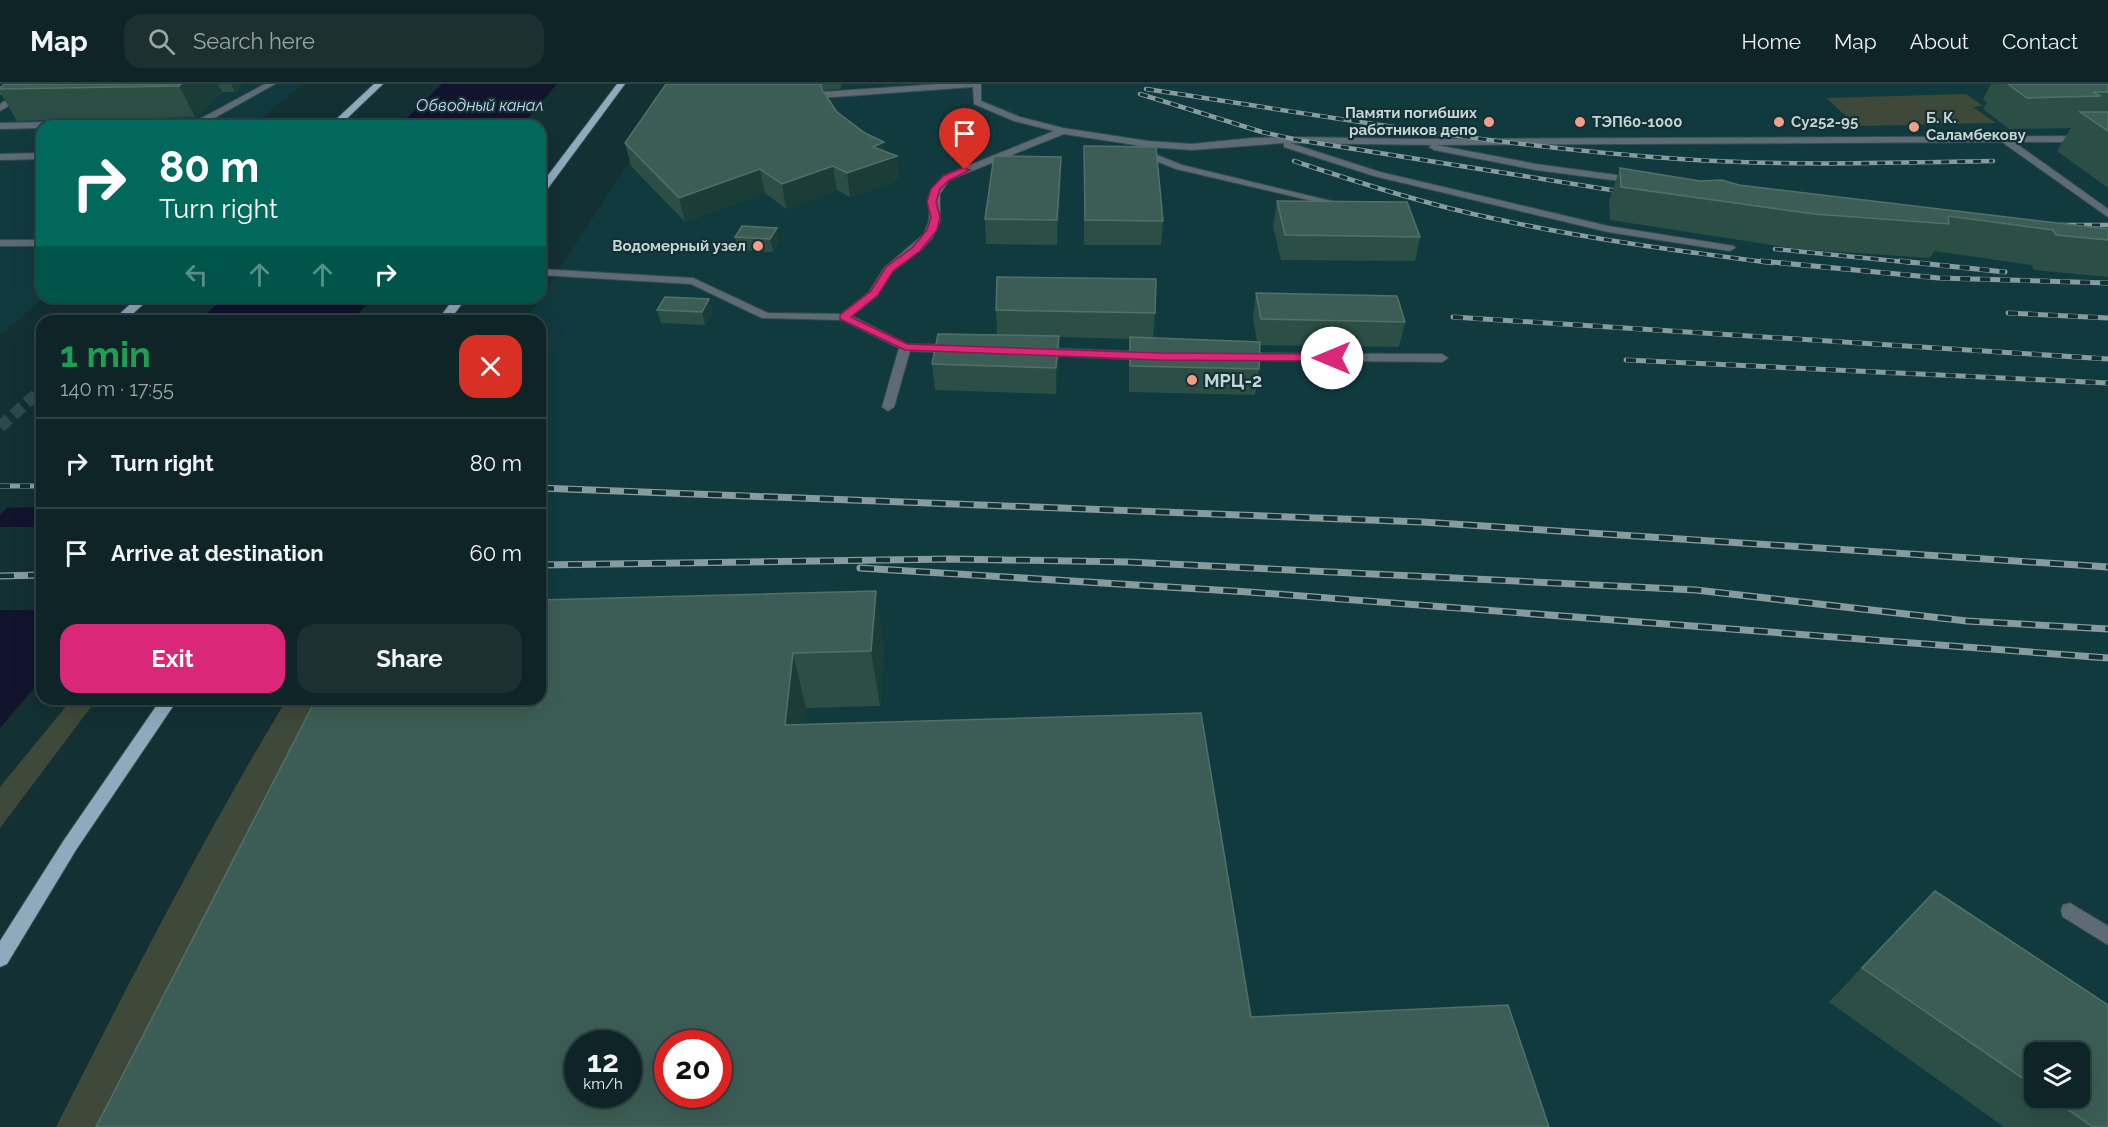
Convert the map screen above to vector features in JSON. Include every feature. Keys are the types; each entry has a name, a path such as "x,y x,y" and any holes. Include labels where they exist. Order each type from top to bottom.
{"main road":[{"path":"340,120 379,84"},
{"path":"546,185 621,84"},
{"path":"124,315 138,303"},
{"path":"0,958 70,845 166,705"}],"lane":[{"path":"0,108 41,84"},
{"path":"204,120 271,84"},
{"path":"794,96 977,84 977,102 1017,119 1109,139 1192,147 1275,141 2108,139"},
{"path":"0,91 29,90"},
{"path":"0,126 36,126"},
{"path":"844,317 875,293 885,273 916,249 932,230 936,217 932,202 936,189 946,178 1063,130"},
{"path":"1109,139 1179,167 1273,187 1361,210"},
{"path":"2005,140 2108,214"},
{"path":"1275,141 1377,174 1608,229 1730,248"},
{"path":"1414,142 1536,167 1648,181"},
{"path":"0,157 36,156"},
{"path":"0,243 36,243"},
{"path":"546,272 693,281 766,316 844,317 905,347 974,350"},
{"path":"888,407 905,347"},
{"path":"1032,352 1159,357"},
{"path":"1227,357 1442,358"},
{"path":"2070,911 2108,936"}],"shaded area":[{"path":"0,84 303,84 259,120 36,120 36,303 38,303 0,335"},
{"path":"681,84 2108,84 2108,1127 142,1127 534,705 546,705 546,315 529,315 537,303 546,303 546,289"}],"green space":[{"path":"1966,94 1983,106 1973,107 1996,123 1857,126 1826,98"},
{"path":"67,705 92,705 0,828 0,787"},
{"path":"283,705 375,705 178,1127 56,1127 167,911"}],"water":[{"name":"Обводный канал","path":"442,84 557,84 526,120 405,120"},
{"path":"218,303 368,303 357,315 205,315"},
{"path":"36,480 36,686 0,728 0,515"}],"pier":[{"path":"36,476 36,507 4,508"},
{"path":"0,527 36,527 36,610 0,610"}],"building":[{"path":"5,84 181,84 179,86 0,89"},
{"path":"666,84 821,84 822,90 837,112 865,133 884,142 873,147 897,156 847,173 833,166 782,184 760,169 679,198 625,143"},
{"path":"2008,84 2108,84 2108,92 2093,92 2101,96 2027,98"},
{"path":"2080,112 2108,112 2108,131"},
{"path":"1084,146 1156,147 1163,221 1085,220"},
{"path":"994,156 1061,157 1057,220 985,219"},
{"path":"1620,168 1700,181 1722,180 1739,185 2108,229 2108,240 2056,235 2053,230 1948,216 1949,224 1814,214 1621,187"},
{"path":"1277,201 1407,202 1420,237 1285,235"},
{"path":"742,226 777,228 770,239 735,237"},
{"path":"997,277 1156,279 1155,313 996,310"},
{"path":"1256,293 1397,296 1405,322 1261,319"},
{"path":"665,297 709,299 702,312 657,310"},
{"path":"938,334 1059,336 1056,368 932,364"},
{"path":"1130,337 1260,342 1259,369 1130,366"},
{"path":"876,591 871,651 793,653 785,725 1201,713 1251,1017 1508,1005 1549,1127 96,1127 313,705 546,705 546,600"},
{"path":"1935,891 2108,1005 2108,1127 2093,1127 2065,1108 2090,1108 2090,1042 2024,1042 2024,1079 1862,968"}],"tunnel":[{"path":"0,427 36,394"}],"railway":[{"path":"1146,89 1413,130 1613,154 1758,163 1993,161"},
{"path":"1140,94 1262,132 1298,140 1630,193"},
{"path":"1294,161 1420,200 1496,219 1599,239 1772,263"},
{"path":"2060,225 2108,225"},
{"path":"1775,249 1915,263"},
{"path":"1761,261 1939,278 2108,283"},
{"path":"1900,261 2005,272"},
{"path":"2008,313 2108,318"},
{"path":"1453,317 2108,359"},
{"path":"1626,360 2108,383"},
{"path":"0,486 36,486"},
{"path":"546,488 1422,522 2108,567"},
{"path":"546,565 951,559 1128,562 1696,590 1967,621 2108,629"},
{"path":"860,568 1249,592 2108,658"},
{"path":"0,576 36,575"}],"place":[{"name":"Памяти погибших работников депо","path":"1489,122"},
{"name":"ТЭП60-1000","path":"1580,122"},
{"name":"Су252-95","path":"1779,122"},
{"name":"Б. К. Саламбекову","path":"1914,127"},
{"name":"Водомерный узел","path":"758,246"},
{"name":"МРЦ-2","path":"1192,380"}],"route":[{"path":"965,170 946,178 936,189 932,202 936,217 932,230 916,249 885,273 875,293 844,317 905,347 1159,357 1332,358"}]}
